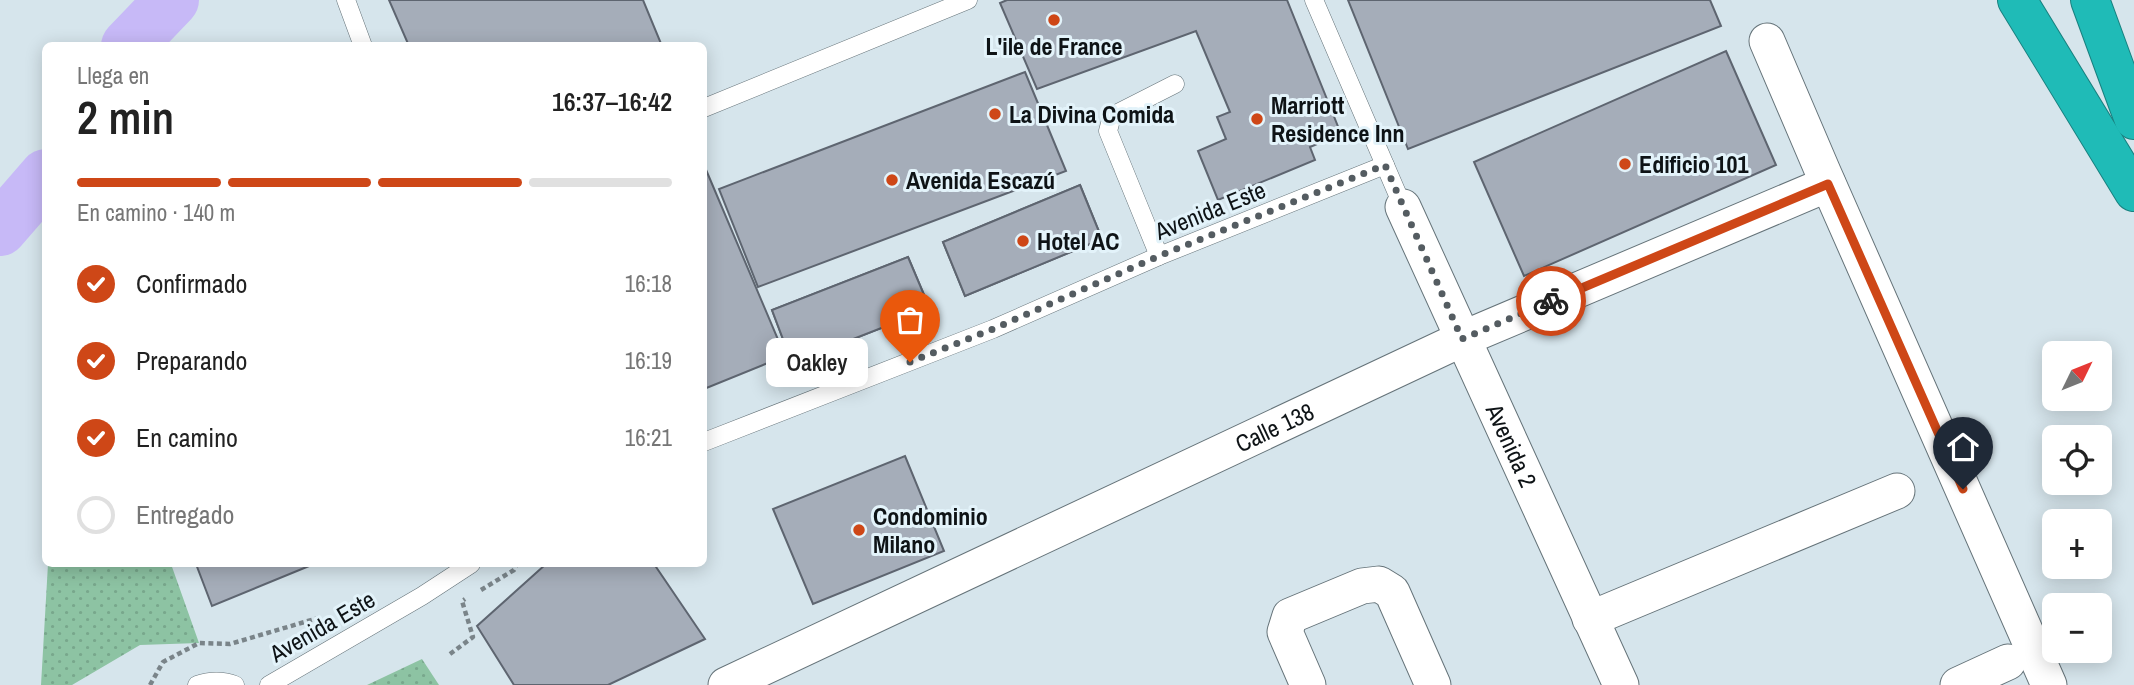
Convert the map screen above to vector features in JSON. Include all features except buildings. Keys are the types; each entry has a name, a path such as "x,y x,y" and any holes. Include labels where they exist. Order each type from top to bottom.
{"highway":[{"path":"2017,0 2134,192"},
{"path":"2090,0 2134,120"}],"street":[{"path":"1767,41 2049,685"},
{"name":"Calle 138","path":"726,685 1462,339 1828,184"},
{"name":"Avenida 2","path":"1403,207 1621,685"},
{"path":"1590,618 1897,491"},
{"path":"1308,685 1285,632 1290,617 1362,586 1379,584 1392,592 1433,685"},
{"path":"1958,685 2008,662"}],"lane":[{"path":"346,0 362,42"},
{"path":"707,107 968,0"},
{"path":"1314,0 1403,207"},
{"path":"1159,256 1108,131 1112,116 1175,85"},
{"name":"Avenida Este","path":"707,441 993,329 1159,256 1385,165"},
{"name":"Avenida Este","path":"269,685 422,596 466,567"},
{"path":"197,685 212,680 235,685"}],"path":[{"path":"450,654 472,637 462,601 515,567"},
{"path":"150,685 163,662 199,643 230,644 318,618"}],"green space":[{"path":"48,567 172,567 199,643 140,645 72,685 41,685"},
{"path":"422,659 439,685 367,685"}],"waterway":[{"path":"132,42 172,0"},
{"path":"0,229 42,181"}],"way so far":[{"path":"910,362 993,329 1159,256 1385,165 1462,339 1551,301"}],"place":[{"name":"L'ile de France","path":"1054,20"},
{"name":"La Divina Comida","path":"995,114"},
{"name":"Marriott Residence Inn","path":"1257,119"},
{"name":"Edificio 101","path":"1625,164"},
{"name":"Avenida Escazú","path":"892,180"},
{"name":"Hotel AC","path":"1023,241"},
{"name":"Oakley","path":"910,362"},
{"name":"Condominio Milano","path":"859,530"}],"route":[{"path":"1551,301 1828,184 1963,489"}]}
